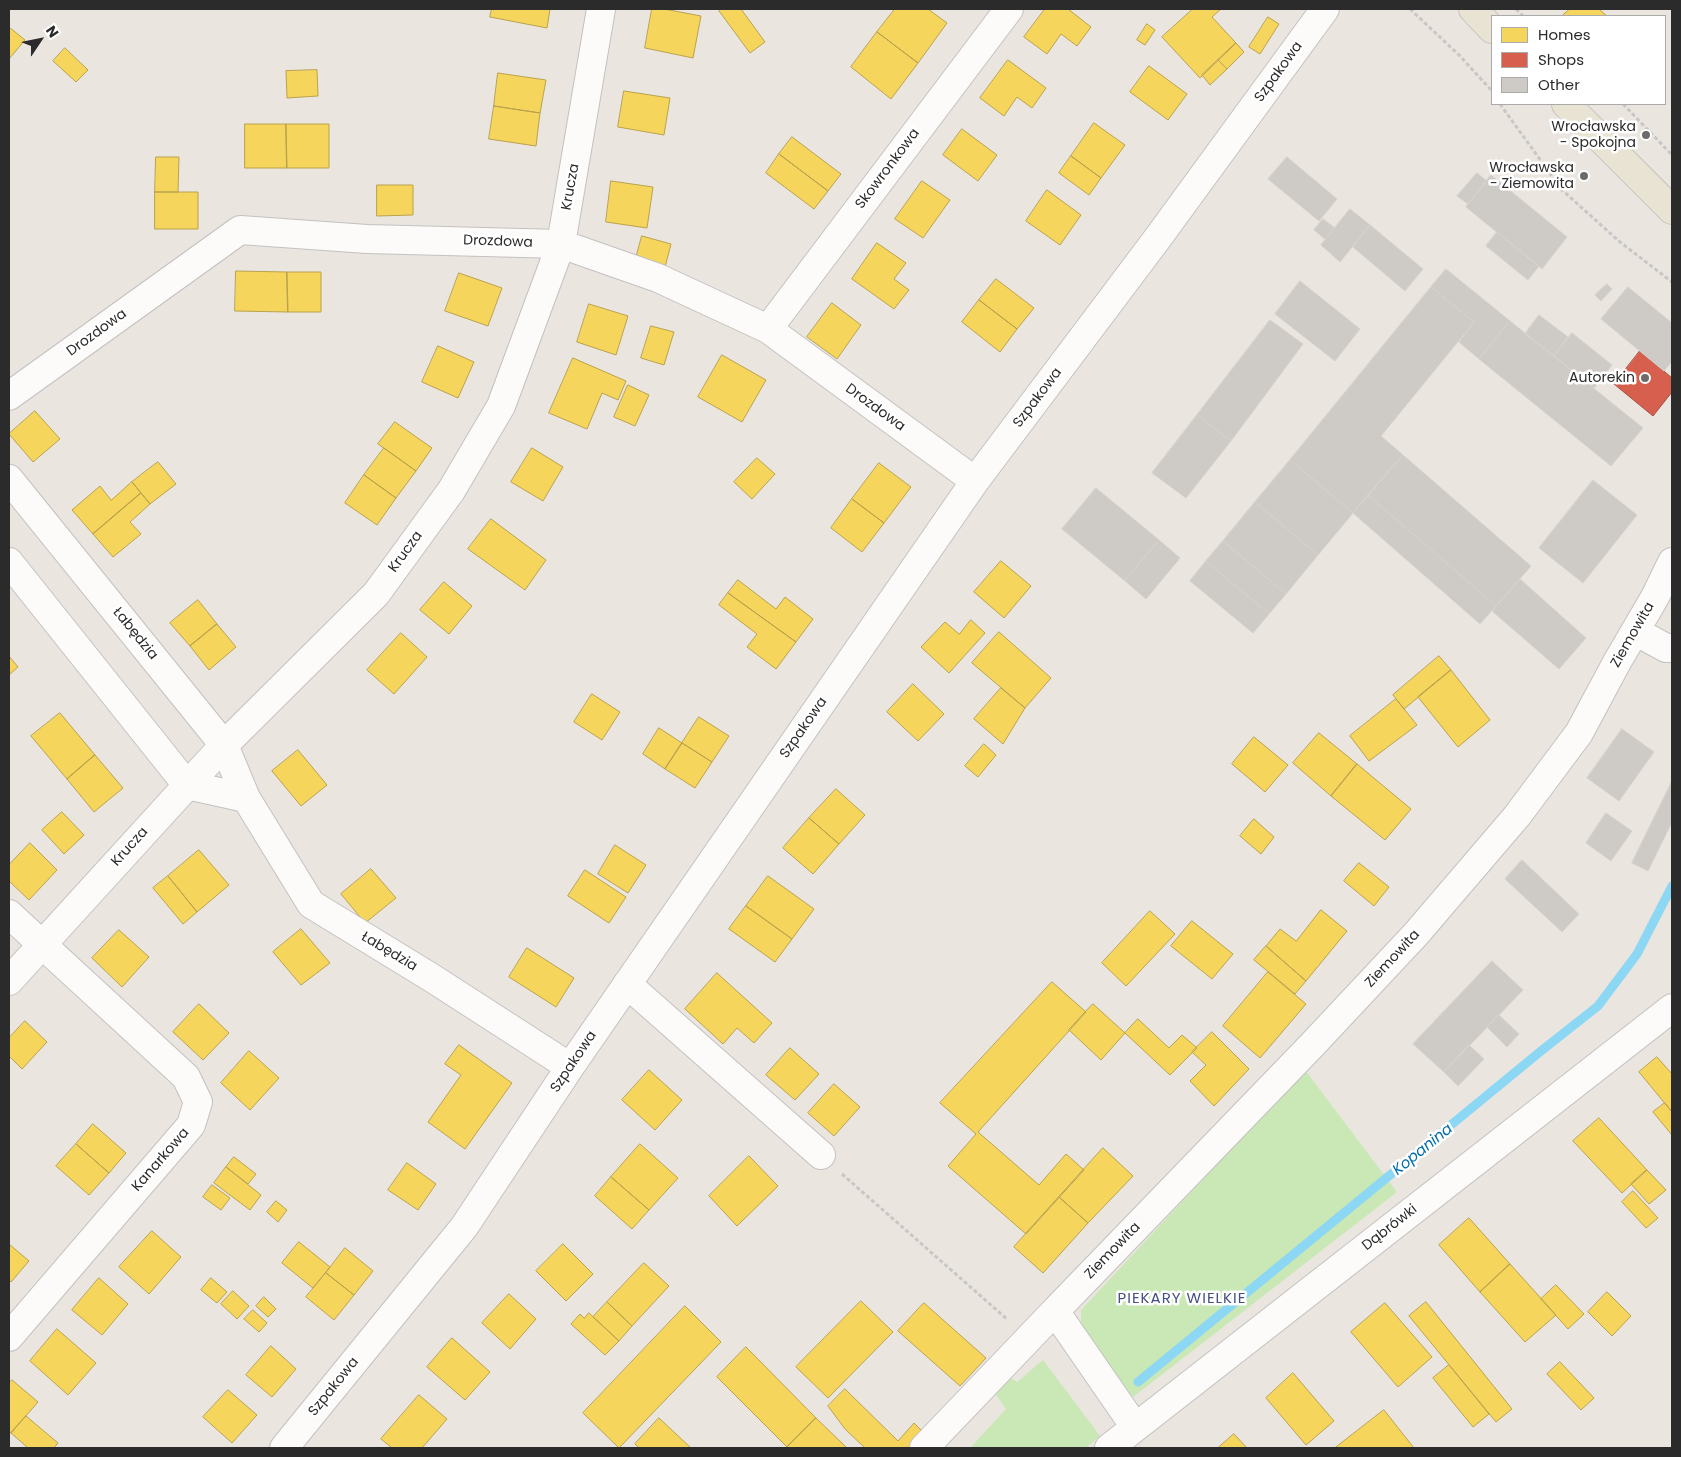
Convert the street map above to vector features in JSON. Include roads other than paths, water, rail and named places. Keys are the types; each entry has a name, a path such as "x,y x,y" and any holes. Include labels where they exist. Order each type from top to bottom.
{"main road":[{"path":"1473,9 1491,28"},
{"path":"1567,105 1672,210"}],"street":[{"name":"Krucza","path":"9,981 187,784 376,594 451,491 502,406 561,244 601,9"},
{"name":"Skowronkowa","path":"768,329 1008,9"},
{"name":"Szpakowa","path":"284,1448 464,1227 570,1067 975,481 1158,239 1325,9"},
{"name":"Drozdowa","path":"9,396 240,230 367,239 561,244 658,278 768,329 975,481"},
{"name":"Łabędzia","path":"9,479 224,745 246,798 311,904 432,978 570,1067"},
{"path":"9,562 187,784 246,798"},
{"name":"Ziemowita","path":"924,1448 1313,1044 1416,934 1504,831 1579,733 1655,597 1672,562"},
{"path":"1635,631 1666,648 1672,648"},
{"name":"Kanarkowa","path":"9,914 186,1077 198,1102 191,1125 9,1337"},
{"path":"628,984 821,1155"},
{"name":"Dąbrówki","path":"1109,1448 1672,1008"},
{"path":"1055,1311 1135,1427"}],"waterway":[{"name":"Kopanina","path":"1138,1382 1598,1006 1637,954 1672,886"}],"place":[{"name":"Wrocławska - Spokojna","path":"1646,135"},
{"name":"Wrocławska - Ziemowita","path":"1584,176"},
{"name":"Autorekin","path":"1645,378"}],"district":[{"name":"PIEKARY WIELKIE","path":"1182,1299"}]}
